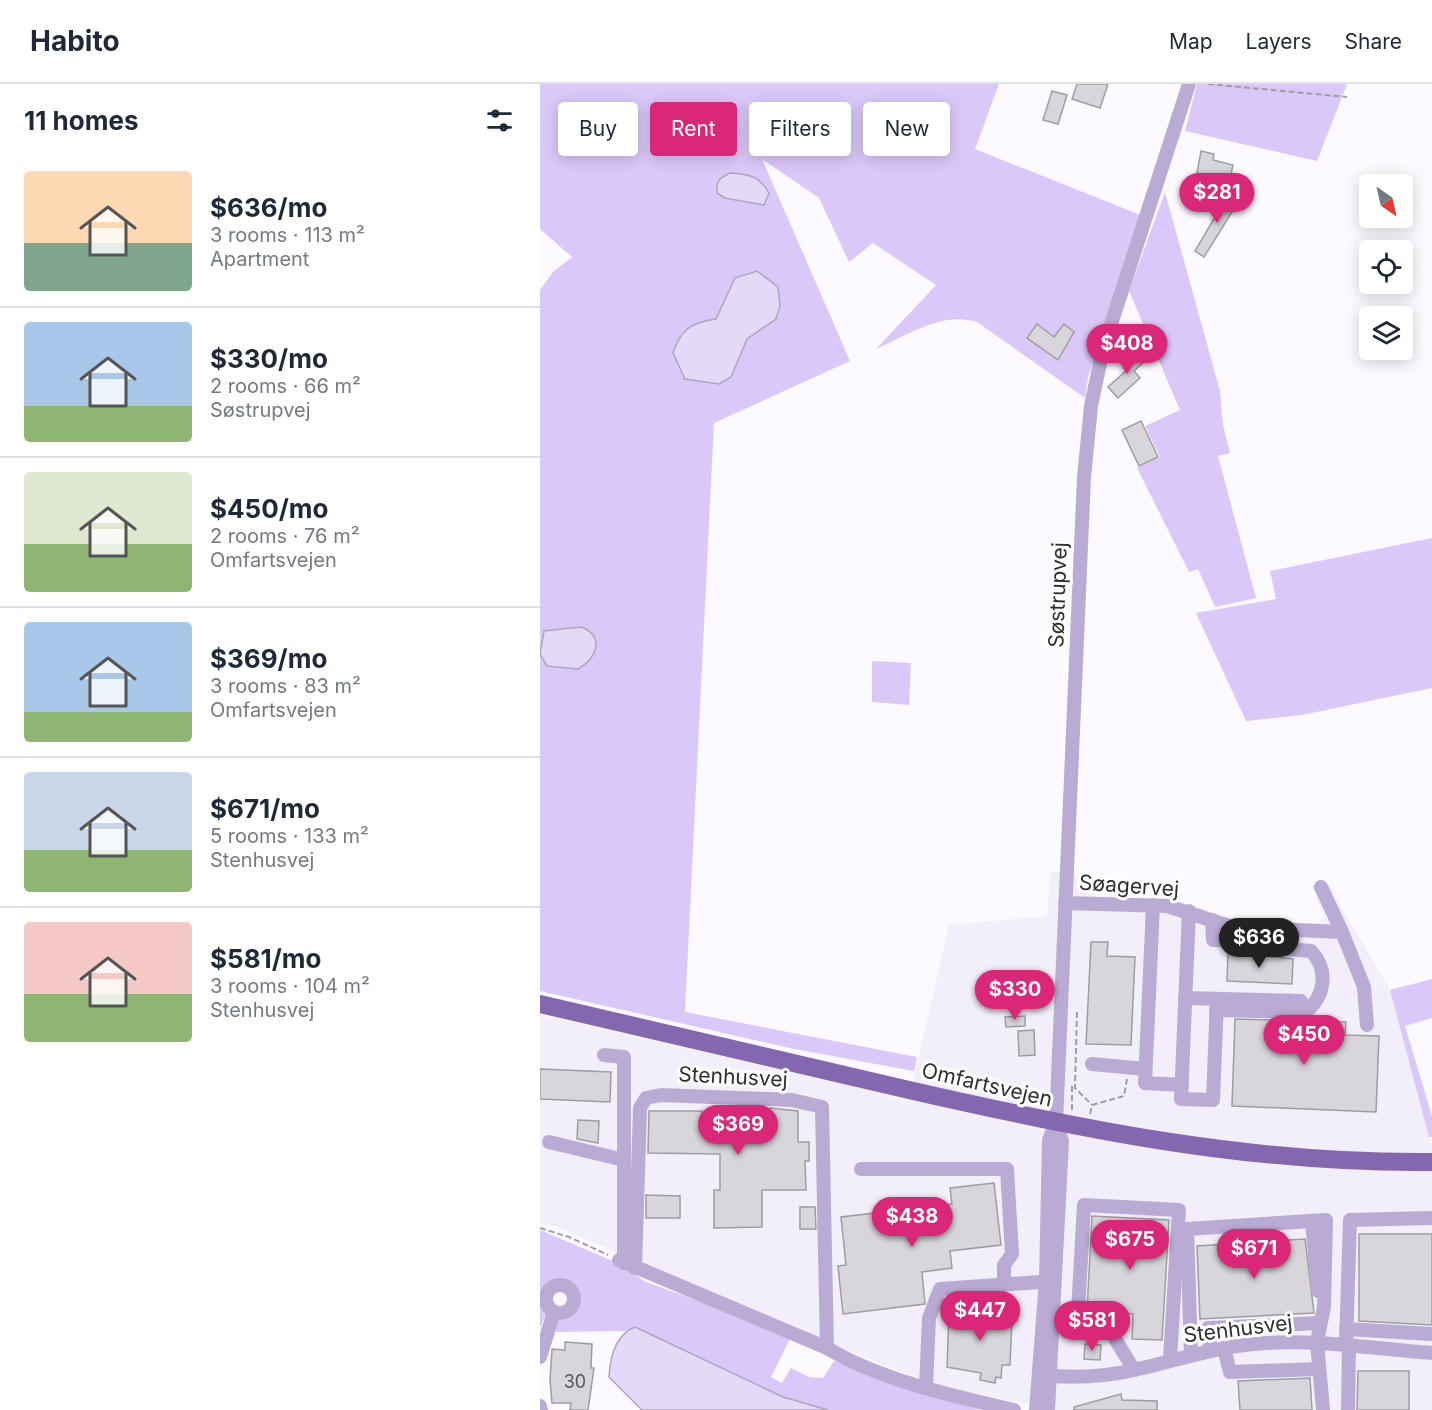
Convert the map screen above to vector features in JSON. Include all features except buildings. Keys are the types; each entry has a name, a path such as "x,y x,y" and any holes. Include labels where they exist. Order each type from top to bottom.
{"main road":[{"name":"Omfartsvejen","path":"540,1004 1086,1129 1281,1158 1356,1163 1432,1162"}],"street":[{"name":"Søstrupvej","path":"1056,1123 1084,477 1091,406 1103,350 1189,84"},
{"path":"1321,887 1364,987 1367,1025"},
{"name":"Søagervej","path":"1065,903 1153,905 1189,911 1232,927 1342,932"},
{"path":"1153,905 1145,1083 1182,1085"},
{"path":"1189,911 1181,1099 1213,1100 1216,1004"},
{"path":"1185,998 1216,1004 1306,1012 1315,1005 1322,991 1324,975 1318,960 1311,951 1246,946 1241,941 1213,940 1212,920"},
{"path":"1216,1004 1301,1000"},
{"path":"604,1055 624,1057 626,1264 827,1348 847,1360 926,1387 1014,1410"},
{"path":"1092,1064 1146,1069"},
{"name":"Stenhusvej","path":"626,1264 640,1108 646,1098 653,1095 792,1100 822,1107 827,1348"},
{"path":"1048,1410 1045,1375 1062,1141 1056,1123"},
{"path":"549,1142 624,1160"},
{"path":"861,1169 1007,1169 1012,1254 1004,1265 1005,1284"},
{"path":"1134,1370 1111,1332 1077,1330 1084,1205 1179,1210 1170,1360"},
{"path":"1348,1410 1346,1329 1350,1220 1432,1218"},
{"path":"1191,1354 1187,1229 1326,1220 1324,1307 1317,1342 1323,1410"},
{"path":"926,1387 929,1318 940,1288 1051,1281"},
{"path":"540,1357 554,1312"},
{"path":"1319,1369 1230,1372 1208,1328 1320,1323"},
{"path":"1252,1326 1253,1344"},
{"path":"1346,1329 1432,1334"},
{"name":"Stenhusvej","path":"1045,1375 1134,1370 1191,1354 1253,1344 1317,1342 1432,1353"},
{"path":"1036,1410 1045,1375"}],"path":[{"path":"1208,84 1347,98"},
{"path":"1077,1012 1075,1088 1092,1105"},
{"path":"1092,1105 1124,1096 1129,1068"},
{"path":"1086,1129 1092,1105"},
{"path":"540,1228 569,1237 626,1264"}],"shaded area":[{"path":"540,84 999,84 975,149 1143,216 1088,377 1085,398 977,322 964,319 938,322 876,349 936,285 873,243 849,262 819,198 762,159 850,361 714,423 685,1012 917,1057 914,1071 794,1049 540,991 540,290 553,272 572,257 540,229"},
{"path":"1197,84 1347,84 1317,161 1185,131"},
{"path":"730,173 748,175 762,183 769,193 764,205 725,198 717,193 719,180"},
{"path":"1165,192 1220,391 1223,425 1230,453 1218,456 1256,598 1215,607 1198,569 1189,572 1137,468 1160,457 1145,426 1180,410 1129,291"},
{"path":"757,271 778,287 780,306 776,319 747,339 731,377 719,384 685,379 673,353 679,338 694,325 716,319 735,278"},
{"path":"1432,538 1432,688 1302,715 1246,721 1196,613 1276,599 1270,571"},
{"path":"581,627 589,631 596,642 594,654 585,665 578,669 547,666 540,654 544,631"},
{"path":"872,661 911,663 909,705 872,702"},
{"path":"1050,872 1074,873 1084,891 1094,896 1175,899 1242,922 1316,925 1324,917 1311,886 1325,879 1390,990 1432,1148 1432,1410 1056,1410 942,1387 841,1348 555,1226 540,1224 540,1015 882,1093 908,1103 949,925 1047,916"},
{"path":"1432,979 1432,1018 1405,1026 1432,1116 1432,1137 1429,1137 1390,990"},
{"path":"540,1230 620,1264 644,1281 779,1331 790,1339 771,1377 782,1383 791,1368 809,1377 823,1378 834,1361 980,1410 828,1410 783,1397 635,1327 626,1331 554,1332 559,1320 574,1314 580,1299 576,1286 562,1279 551,1284 545,1292 543,1302 546,1314 540,1328"},
{"path":"635,1327 783,1397 828,1410 642,1410 609,1377 618,1341"}]}
